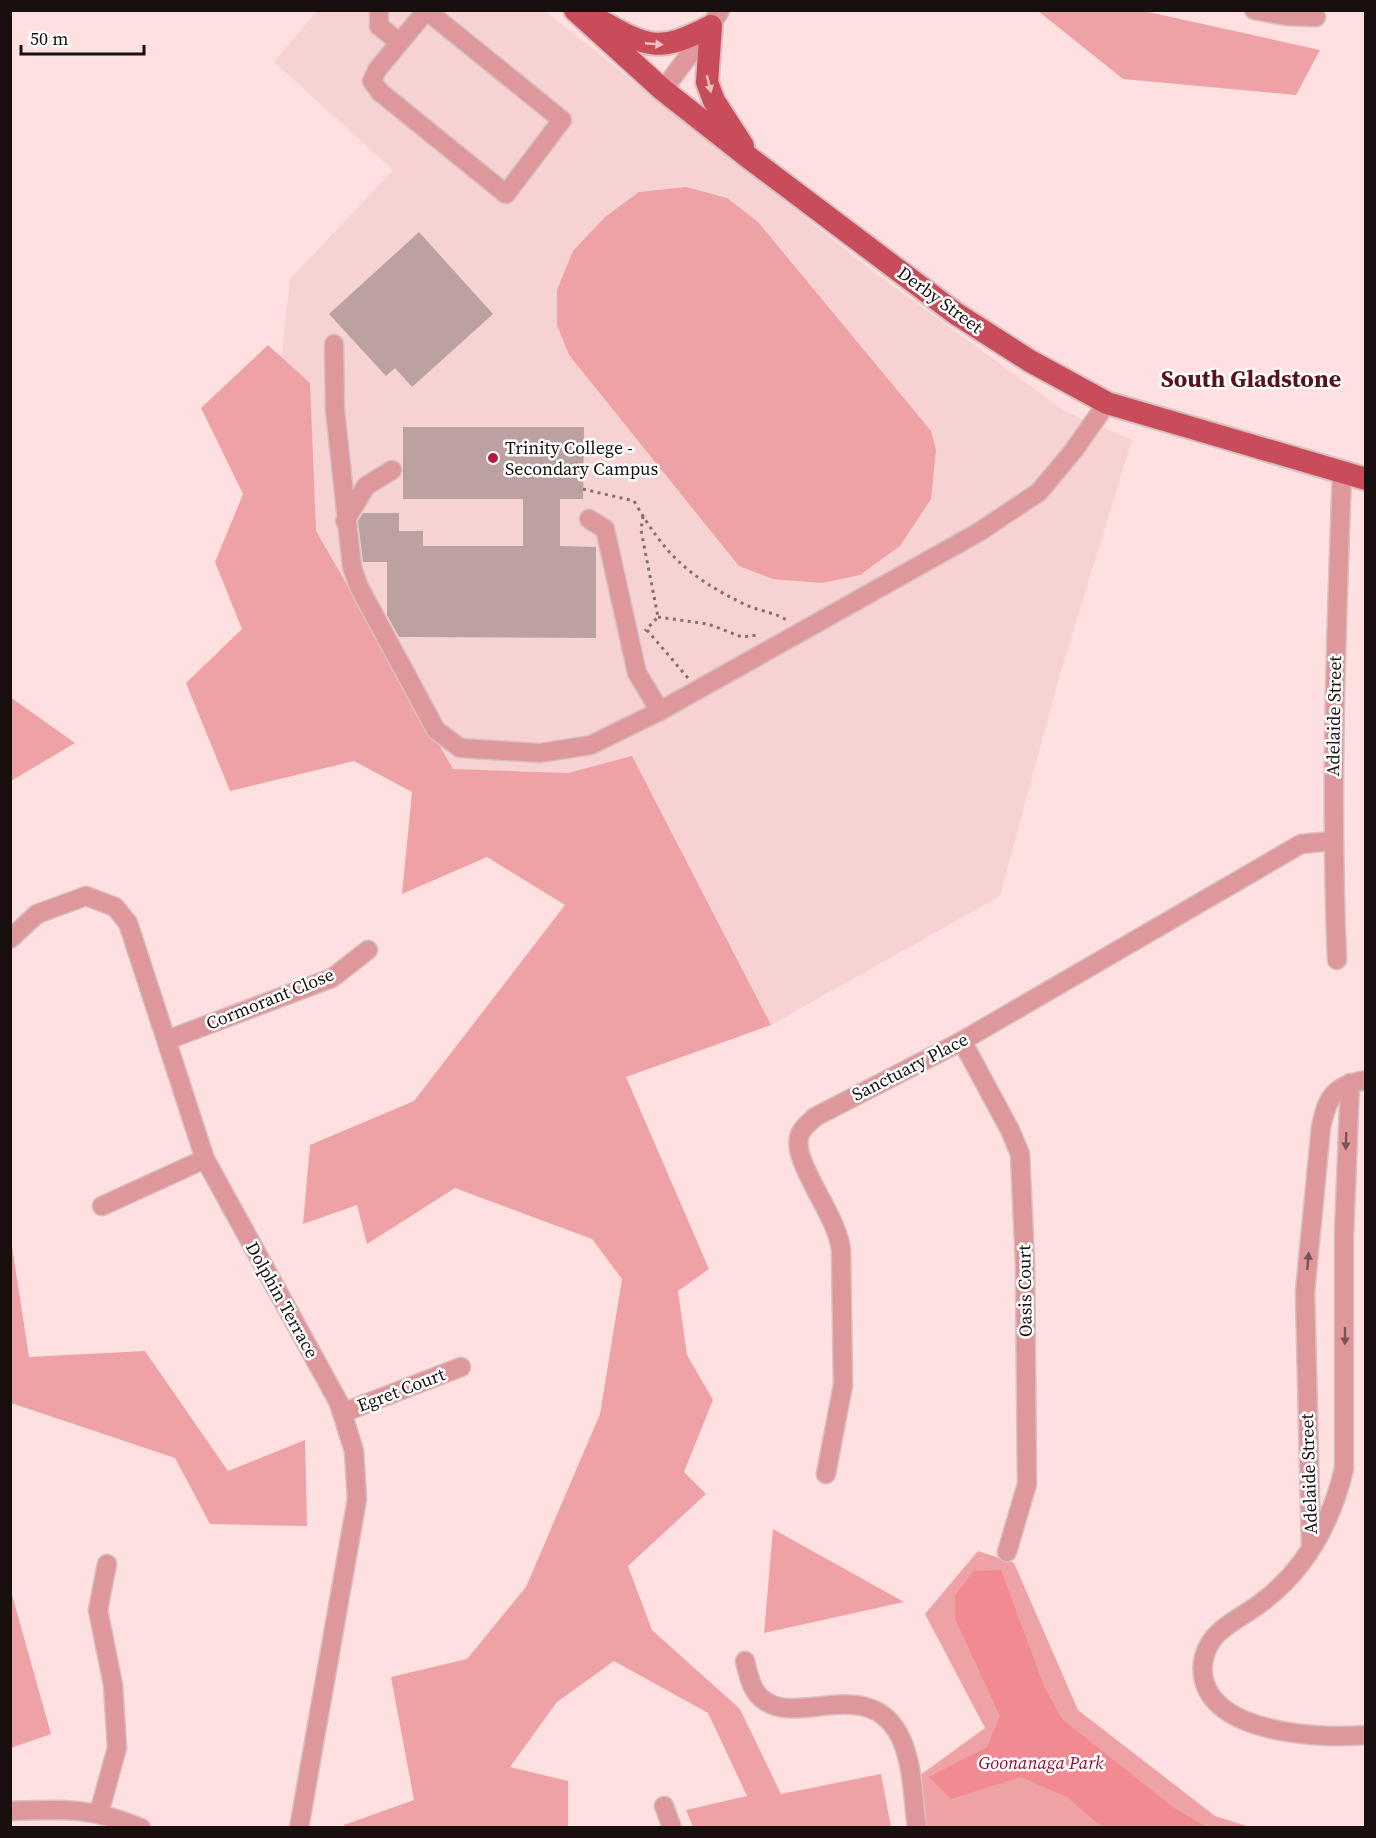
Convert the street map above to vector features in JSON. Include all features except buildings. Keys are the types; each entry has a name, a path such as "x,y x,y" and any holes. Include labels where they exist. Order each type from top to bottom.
{"main road":[{"name":"Derby Street","path":"575,10 663,90 752,160 955,313 1030,361 1107,403 1365,479"},
{"path":"583,10 648,45 670,45 716,18"},
{"path":"716,18 707,82 714,100 752,160"}],"street":[{"path":"379,10 379,26 399,42"},
{"path":"1254,10 1286,16 1316,17"},
{"path":"426,11 562,120 506,194 380,92 372,81 377,70 399,42 426,11"},
{"path":"663,90 716,18"},
{"path":"333,344 345,520 352,567 359,587 436,730 460,748 540,753 591,745 660,711 979,532 1039,492 1074,450 1107,403"},
{"path":"345,520 366,486 392,470"},
{"name":"Adelaide Street","path":"1337,960 1332,841 1334,689 1342,472"},
{"path":"590,519 605,529 637,673 660,711"},
{"name":"Sanctuary Place","path":"826,1474 843,1385 841,1250 838,1231 801,1162 800,1135 815,1117 962,1041 1301,844 1332,841"},
{"name":"Dolphin Terrace","path":"10,939 37,914 86,896 115,907 128,923 205,1159 342,1413 354,1451 357,1499 299,1827"},
{"name":"Cormorant Close","path":"167,1040 332,978 368,950"},
{"name":"Oasis Court","path":"962,1041 1010,1130 1020,1154 1025,1264 1027,1484 1007,1552"},
{"name":"Adelaide Street","path":"1311,1550 1305,1292 1318,1147 1326,1105 1333,1094 1358,1081"},
{"name":"Adelaide Street","path":"1311,1550 1332,1508 1344,1469 1344,1225 1358,1081"},
{"path":"102,1206 205,1159"},
{"name":"Egret Court","path":"342,1413 460,1367"},
{"path":"1311,1550 1292,1576 1210,1642 1202,1668 1205,1682 1210,1695 1219,1706 1247,1720 1322,1736 1365,1735"},
{"path":"99,1813 117,1748 113,1685 99,1610 107,1564"},
{"path":"745,1661 753,1690 765,1702 785,1707 854,1705 868,1708 885,1719 902,1741 917,1827"},
{"path":"664,1806 672,1827"},
{"path":"10,1810 74,1808 99,1813 141,1827"}],"path":[{"path":"584,489 634,501 672,558 713,588 747,606 789,621 804,632"},
{"path":"643,516 642,538 658,617"},
{"path":"658,617 715,625 742,637 766,632"},
{"path":"643,633 658,617"},
{"path":"781,625 789,621"},
{"path":"643,624 699,690"}],"shaded area":[{"path":"318,10 545,11 875,273 1066,412 1132,440 1060,674 1000,896 771,1025 431,773 269,475 290,279 393,170 274,62"},
{"path":"1001,1570 1044,1686 1062,1719 1174,1808 1207,1827 1102,1827 1067,1797 1021,1777 951,1799 929,1777 987,1747 1000,1716 955,1619 955,1595 974,1571"}],"green space":[{"path":"1038,11 1144,11 1320,50 1296,95 1123,79"},
{"path":"686,187 727,198 758,222 931,431 936,450 931,499 900,546 860,575 822,583 773,579 739,566 569,355 557,325 557,290 573,251 605,217 639,192"},
{"path":"268,345 310,383 316,531 453,769 568,773 632,756 771,1025 626,1077 709,1269 678,1291 687,1355 713,1400 684,1472 706,1494 628,1566 652,1630 740,1709 781,1794 881,1774 891,1827 693,1827 686,1810 747,1796 708,1713 614,1661 557,1702 510,1767 568,1781 568,1827 344,1827 344,1825 414,1800 391,1677 467,1659 526,1587 600,1414 622,1279 592,1239 455,1188 367,1244 357,1205 303,1224 310,1145 414,1101 565,905 487,857 402,894 412,792 354,761 230,791 186,683 242,629 215,562 243,494 201,408"},
{"path":"10,697 75,743 11,781 10,781"},
{"path":"10,1233 29,1357 145,1351 228,1471 305,1440 307,1526 210,1524 175,1458 11,1403"},
{"path":"773,1529 904,1602 764,1633"},
{"name":"Goonanaga Park","path":"978,1551 1014,1563 1078,1710 1215,1816 1250,1827 925,1827 919,1776 985,1728 925,1614"},
{"path":"11,1591 51,1734 10,1748"}],"place":[{"name":"Trinity College - Secondary Campus","path":"493,458"}],"district":[{"name":"South Gladstone","path":"1251,379"}]}
